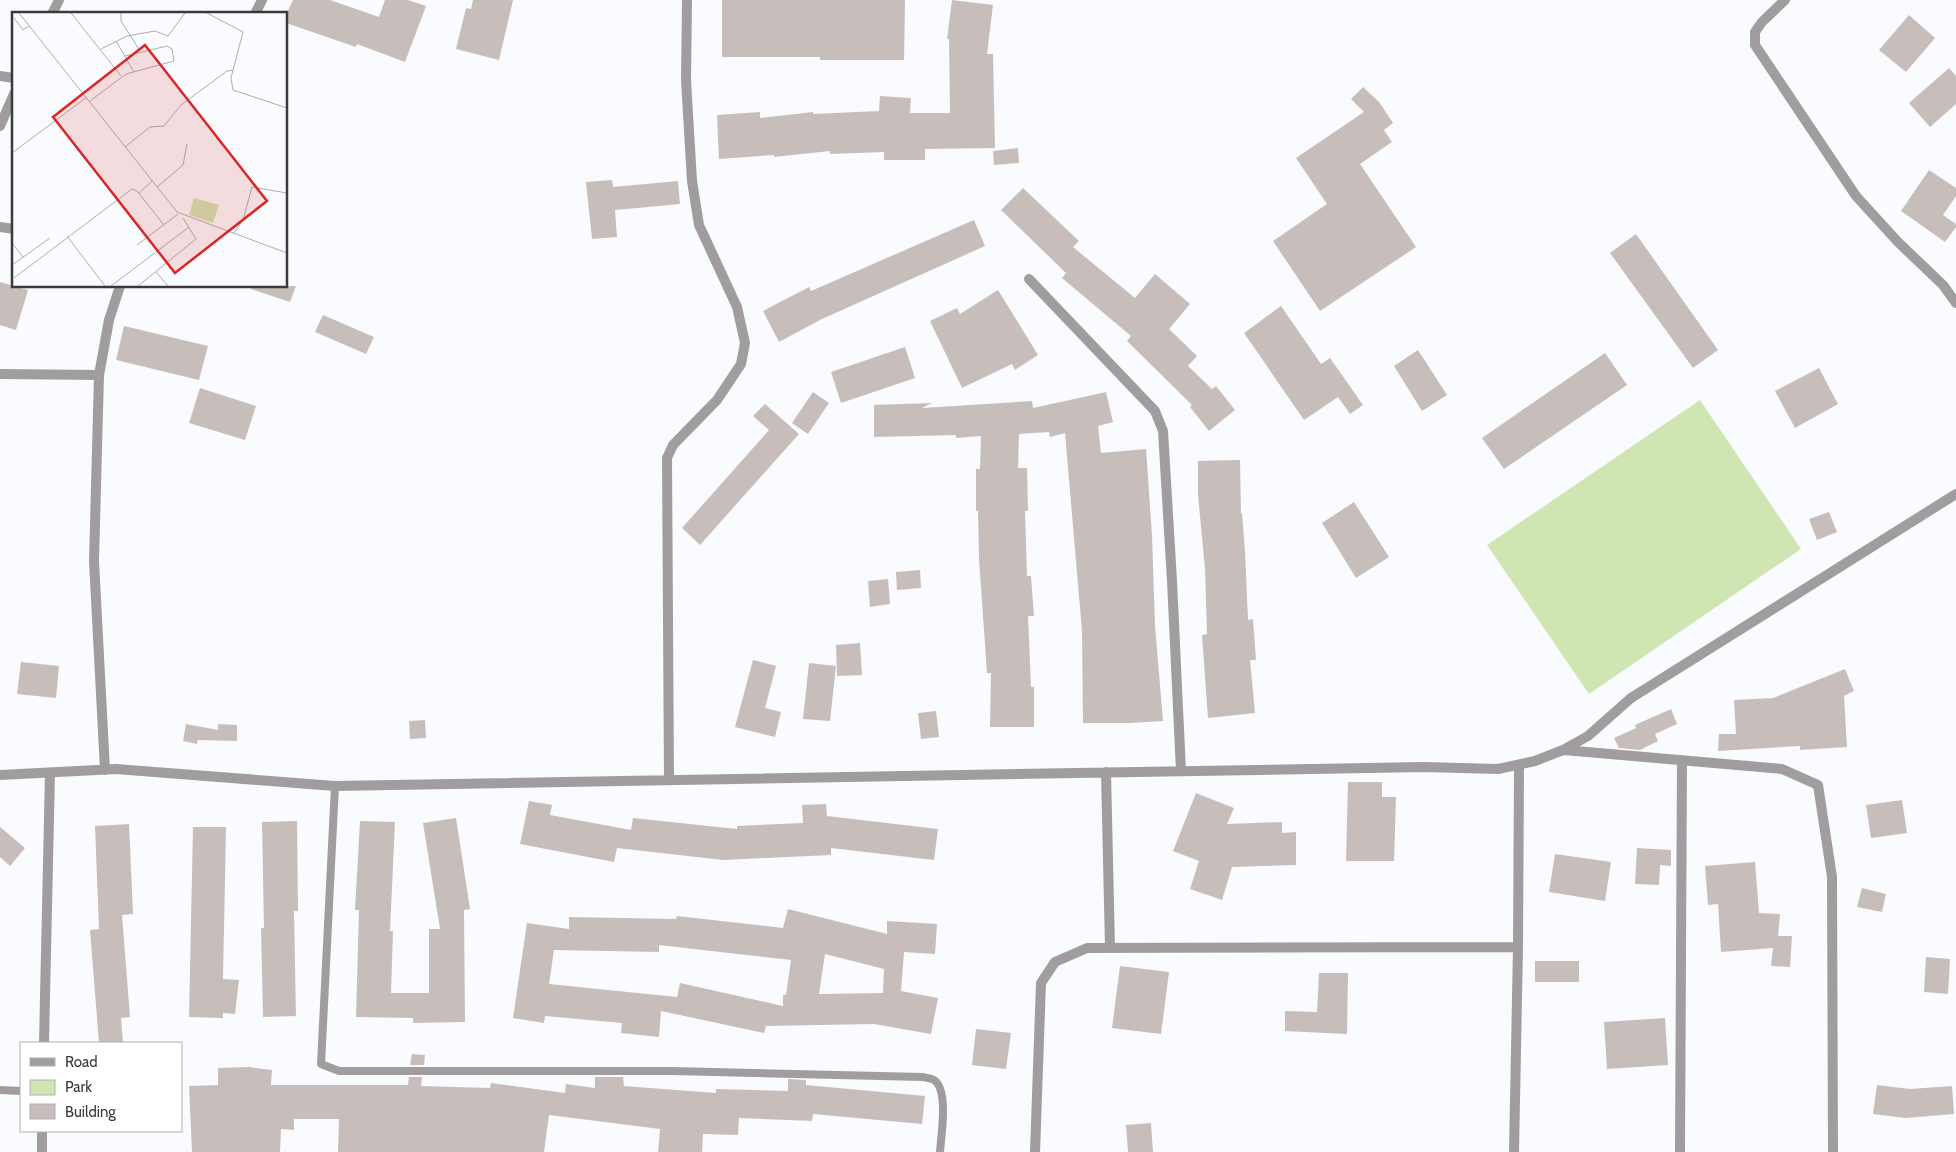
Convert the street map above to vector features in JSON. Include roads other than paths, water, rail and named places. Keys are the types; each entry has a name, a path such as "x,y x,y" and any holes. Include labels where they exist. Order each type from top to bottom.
{"street":[{"path":"53,12 59,0"},
{"path":"257,12 262,0"},
{"path":"669,780 667,458 673,445 717,400 741,364 745,343 737,307 699,225 692,180 686,80 687,0"},
{"path":"1785,0 1762,22 1755,32 1755,44 1856,196 1898,242 1943,285 1956,303"},
{"path":"0,126 12,99"},
{"path":"1029,279 1155,411 1163,432 1173,590 1181,771"},
{"path":"105,770 94,561 99,375 109,320 119,288"},
{"path":"0,374 99,375"},
{"path":"0,775 116,769 335,786 1424,767 1498,769 1535,762 1563,750 1588,736 1632,698 1956,494"},
{"path":"1563,750 1782,769 1818,785 1832,877 1833,1152"},
{"path":"1680,1152 1682,760"},
{"path":"1514,1152 1519,765"},
{"path":"1106,772 1110,948"},
{"path":"44,1042 50,773"},
{"path":"1035,1152 1041,983 1055,962 1087,948 1518,947"},
{"path":"42,1132 42,1152"}],"lane":[{"path":"335,786 321,1064 339,1071 672,1071 923,1077 934,1080 939,1086 943,1106 940,1152"},
{"path":"0,1090 20,1091"}]}
